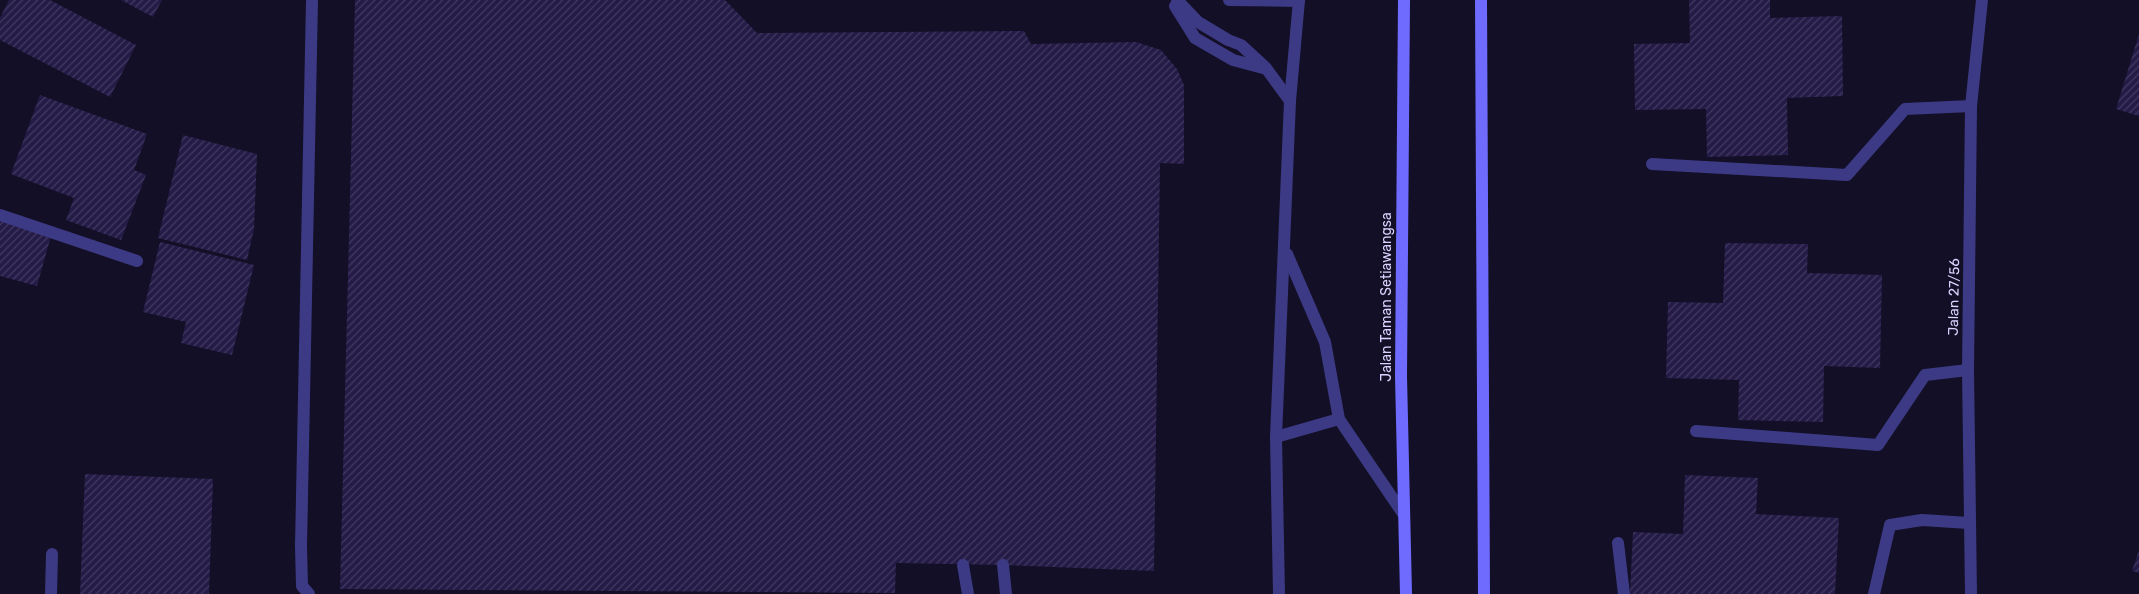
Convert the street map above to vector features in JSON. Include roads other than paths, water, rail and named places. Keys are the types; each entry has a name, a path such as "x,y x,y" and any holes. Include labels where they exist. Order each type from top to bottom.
{"main road":[{"name":"Jalan Taman Setiawangsa","path":"1404,0 1401,376 1406,594"},
{"path":"1481,0 1484,594"}],"street":[{"path":"310,594 302,586 301,546 312,0"},
{"path":"1171,0 1195,38 1233,60 1266,68"},
{"path":"1177,0 1198,22 1228,40 1241,45 1266,68 1290,101"},
{"path":"1229,0 1299,0 1290,101 1276,437 1278,594"},
{"name":"Jalan 27/56","path":"1970,594 1968,370 1971,106 1982,0"},
{"path":"1652,164 1847,175 1905,109 1971,106"},
{"path":"0,215 137,260"},
{"path":"1285,250 1325,342 1339,419 1404,515"},
{"path":"1696,431 1878,445 1925,375 1968,370"},
{"path":"1276,437 1339,419"},
{"path":"1874,594 1890,525 1922,520 1969,523"},
{"path":"1618,543 1624,594"},
{"path":"51,594 52,554"},
{"path":"963,564 968,594"},
{"path":"1003,564 1006,594"}]}
